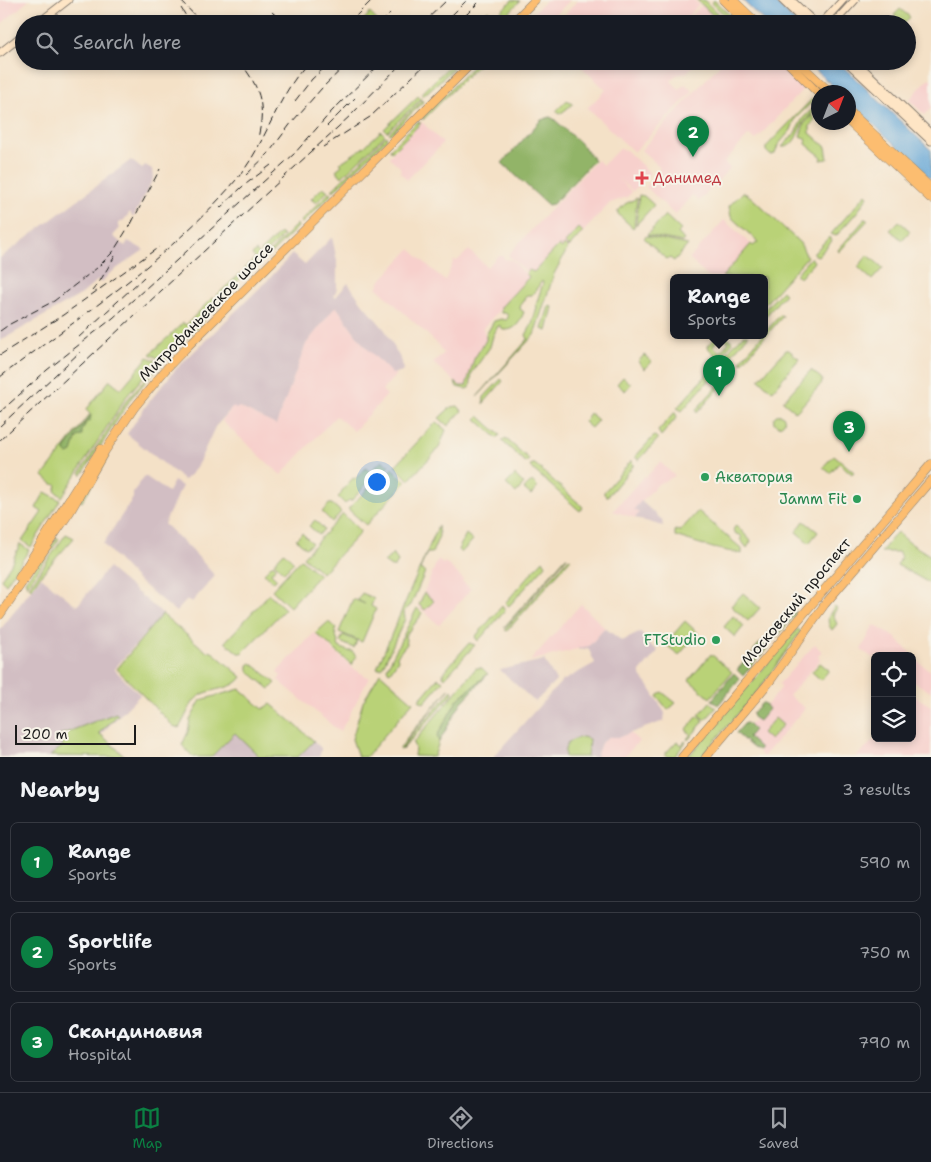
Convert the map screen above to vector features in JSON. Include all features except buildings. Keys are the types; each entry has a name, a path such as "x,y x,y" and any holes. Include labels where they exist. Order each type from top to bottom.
{"main road":[{"path":"49,15 68,0"},
{"path":"514,15 528,0"},
{"path":"521,15 535,0"},
{"path":"723,0 738,15"},
{"path":"733,0 749,15"},
{"path":"782,0 798,15"},
{"path":"790,0 806,15"},
{"path":"829,15 843,0"},
{"path":"841,15 855,0"},
{"path":"0,53 15,41"},
{"name":"Митрофаньевское шоссе","path":"0,607 122,416 150,380 459,70"},
{"name":"Митрофаньевское шоссе","path":"0,616 67,517 124,422 149,388 188,346 465,70"},
{"path":"799,70 811,85"},
{"path":"802,70 821,85"},
{"path":"855,70 931,142"},
{"path":"864,70 931,134"},
{"path":"856,118 931,188"},
{"path":"856,129 931,199"},
{"name":"Московский проспект","path":"682,757 931,464"},
{"name":"Московский проспект","path":"706,757 771,680 825,604 931,480"}],"shaded area":[{"path":"0,0 29,0 0,25"},
{"path":"546,0 570,0 556,15 532,14"},
{"path":"578,0 694,0 699,5 690,15 564,15"},
{"path":"702,5 713,15 692,15"},
{"path":"585,70 689,70 686,73 676,75 671,81 679,89 685,84 693,91 634,152 587,108 606,90"},
{"path":"715,70 783,70 803,89 756,140 749,135 724,162 730,168 699,201 692,195 675,215 646,187 659,172 659,166 641,150"},
{"path":"929,78 931,79 931,108 925,115 909,100"},
{"path":"422,122 443,143 407,180 401,173 400,167 389,157"},
{"path":"619,149 626,150 650,173 633,191 617,178 632,192 627,197 610,203 537,282 508,255 597,160 603,165"},
{"path":"131,160 142,169 145,165 152,169 153,179 133,218 130,212 118,224 120,228 113,236 125,246 128,241 144,250 109,274 101,283 98,280 82,294 0,341 0,258"},
{"path":"724,220 751,244 725,274 705,274 689,259"},
{"path":"332,237 337,261 337,288 334,296 336,297 348,283 385,330 402,362 403,371 392,374 363,344 336,306 306,344 276,425 239,407 236,409 233,407 215,427 199,462 192,473 184,480 127,434 148,403 175,370 270,278 292,254 305,265"},
{"path":"410,249 445,281 454,260 457,261 469,250 487,267 498,256 512,260 529,277 483,328 486,340 474,359 466,387 460,386 433,363 444,353 439,348 440,346 377,288 382,279"},
{"path":"336,306 363,344 396,375 382,390 387,395 354,431 336,416 281,475 222,421 233,407 239,407 276,425 306,344"},
{"path":"660,462 675,476 658,484 641,502 639,513 635,518 613,511 644,476 646,477"},
{"path":"145,476 168,492 174,481 182,486 164,524 192,550 215,576 191,603 187,600 176,612 136,579 103,544 133,498 133,492"},
{"path":"641,501 662,520 663,526 635,518 639,513 634,509"},
{"path":"438,559 443,564 445,562 471,589 439,625 418,606"},
{"path":"108,568 163,614 114,669 140,695 101,734 127,757 0,757 0,630 41,577 77,606"},
{"path":"581,604 605,628 589,646 530,661"},
{"path":"874,625 895,637 909,652 871,652 871,656 861,650"},
{"path":"605,628 622,641 641,632 646,641 658,651 640,672 640,675 665,713 664,721 619,737 608,737 601,743 596,757 493,757 561,682 595,663 588,648 579,650 578,648 589,646"},
{"path":"314,633 353,668 369,678 340,732 278,680 281,676 277,672"},
{"path":"815,644 822,652 818,656 820,660 789,696 805,708 763,757 759,752 760,748 748,737 753,730 749,726 756,718 759,721 769,709 766,706 782,687 779,684"},
{"path":"916,659 931,671 931,692 916,683"},
{"path":"544,660 556,681 535,702 500,670"},
{"path":"916,697 931,706 931,757 856,757 872,742 916,742"},
{"path":"235,733 260,757 211,757"},
{"path":"630,733 639,741 624,757 596,757 601,743 608,737 619,737"},
{"path":"314,741 321,748 319,757 298,757"}],"green space":[{"path":"512,0 520,1 507,15 497,15"},
{"path":"697,0 704,0 719,15 713,15"},
{"path":"714,0 730,15 725,15 712,3"},
{"path":"900,9 908,15 894,15"},
{"path":"488,10 493,15 483,15"},
{"path":"445,70 452,70 423,96 422,93"},
{"path":"469,70 473,70 423,120 423,117"},
{"path":"418,96 421,99 387,132 384,129"},
{"path":"422,100 423,102 391,134 389,133"},
{"path":"567,100 573,104 560,114 556,111"},
{"path":"811,100 811,103 795,119 791,130 778,145 775,154 770,155 766,151 766,147"},
{"path":"811,111 811,115 804,122 794,141 782,147 795,133 803,118"},
{"path":"811,116 810,133 826,147 828,159 821,160 822,157 806,144 807,139 800,136 804,124"},
{"path":"550,117 585,148 594,160 553,204 548,205 502,163 541,120"},
{"path":"417,122 421,123 392,152 390,149"},
{"path":"381,131 385,135 342,177 336,170 342,165 340,163 364,147"},
{"path":"386,136 387,139 335,190 332,190"},
{"path":"323,187 328,191 316,203 311,199"},
{"path":"330,192 331,195 302,223 300,222"},
{"path":"743,192 751,197 800,243 807,257 768,301 768,274 725,274 751,244 753,246 758,242 731,217 729,206"},
{"path":"866,194 868,196 858,211 836,236 831,234"},
{"path":"639,195 644,196 654,205 636,225"},
{"path":"637,198 633,228 618,214 618,211 625,204"},
{"path":"665,215 681,230 678,233 684,240 682,242 647,235"},
{"path":"865,219 868,220 839,252 838,250"},
{"path":"899,221 910,231 902,240 890,230"},
{"path":"297,224 298,227 268,257 266,256"},
{"path":"579,228 583,232 569,247 565,243"},
{"path":"280,233 283,236 264,255 261,251"},
{"path":"646,236 688,245 674,261 670,258 665,258 644,238"},
{"path":"829,237 832,241 818,256 813,254"},
{"path":"559,245 562,248 564,245 568,248 554,274 534,335 477,397 528,339 526,335 532,324 542,281 532,295 527,295 521,304 520,309 524,312 517,325 507,330 503,330 501,326 498,326 490,347 472,373 470,388 457,387 455,382 460,386 466,386 474,359 486,340 486,335 494,321 506,320 508,318 508,315 501,313 501,307 529,277 526,273 529,270 534,272"},
{"path":"256,251 262,257 247,272 244,269 255,258 252,255"},
{"path":"868,255 883,268 872,280 858,267"},
{"path":"811,257 814,262 800,278 795,275"},
{"path":"241,273 244,275 220,298 217,295"},
{"path":"782,291 785,294 768,313 768,306"},
{"path":"213,297 217,301 160,359 150,354 183,323 186,325"},
{"path":"549,306 553,307 547,331 542,329"},
{"path":"780,315 783,316 768,333 768,329"},
{"path":"203,318 204,320 164,361 161,360"},
{"path":"716,339 713,346 720,352 729,342 725,339 733,342 719,358 708,346"},
{"path":"739,339 745,339 723,364 718,362"},
{"path":"759,339 763,339 742,363 741,360"},
{"path":"786,350 789,350 799,359 772,391 759,379"},
{"path":"644,355 652,362 645,369 638,362"},
{"path":"148,357 157,361 126,397 62,497 55,491 57,485 52,484 43,476 90,414 86,410 110,380 121,389"},
{"path":"159,363 160,365 132,397 82,475 80,473 126,401"},
{"path":"716,364 719,369 682,411 677,408"},
{"path":"736,365 739,366 697,413 696,410"},
{"path":"811,370 822,379 822,383 796,412 783,401"},
{"path":"623,377 631,384 625,391 617,384"},
{"path":"501,379 503,381 483,404 484,397"},
{"path":"458,406 462,411 448,426 439,418 451,407"},
{"path":"675,412 677,417 661,436 658,431"},
{"path":"590,413 598,420 591,428 584,422"},
{"path":"779,414 785,420 779,426 773,420"},
{"path":"91,415 90,421 87,421 82,431 82,436 77,437 72,452 68,454 65,452 65,449"},
{"path":"479,416 500,435 497,438 476,419"},
{"path":"436,422 446,430 439,448 409,480 395,466"},
{"path":"655,436 658,439 639,460 635,457 653,437"},
{"path":"505,438 529,459 526,463 502,441"},
{"path":"834,455 854,472 852,474 839,463 830,473 823,467"},
{"path":"105,456 109,456 82,502 80,501"},
{"path":"382,461 390,466 384,472 376,475 373,469"},
{"path":"631,461 634,465 607,497 604,492"},
{"path":"532,464 535,464 583,507 580,511 530,467"},
{"path":"366,468 374,476 351,501 349,500 345,504 338,497 353,478 355,479"},
{"path":"392,468 406,482 366,525 348,509 377,479 386,475"},
{"path":"515,475 524,484 516,493 506,484"},
{"path":"532,481 538,487 531,495 524,489"},
{"path":"45,492 60,500 31,547 22,541 42,512 36,508"},
{"path":"329,504 332,504 341,512 332,522 322,512"},
{"path":"698,511 742,549 742,554 713,548 675,536 675,530 680,531"},
{"path":"343,514 360,531 359,534 322,573 303,557"},
{"path":"315,520 324,529 319,535 309,526"},
{"path":"804,521 818,532 809,543 796,532"},
{"path":"736,525 751,541 747,548 740,539 742,537 733,530"},
{"path":"438,526 439,536 432,553 427,553 420,569 425,572 411,605 404,611 405,619 382,668 377,668"},
{"path":"897,532 931,556 931,584 897,565 901,558 899,552 881,552"},
{"path":"302,533 312,543 306,548 296,539"},
{"path":"66,534 74,538 31,589 29,587"},
{"path":"466,534 473,540 461,553 458,550"},
{"path":"57,537 59,539 27,586 25,581"},
{"path":"20,544 29,550 6,584 1,579 11,564"},
{"path":"284,552 294,562 284,572 274,563"},
{"path":"393,554 398,561 395,567 391,567 384,562"},
{"path":"567,557 505,628 505,626"},
{"path":"569,558 571,559 507,631 505,630"},
{"path":"301,559 319,575 290,607 272,590"},
{"path":"543,560 546,565 509,606 505,603"},
{"path":"273,564 276,567 271,573 277,579 274,582 264,573"},
{"path":"362,593 374,599 371,606 376,609 362,642 339,632 353,599 365,604 358,600"},
{"path":"424,593 434,601 425,610 419,605"},
{"path":"743,593 760,608 748,621 731,606"},
{"path":"269,594 285,609 242,653 238,653 225,642"},
{"path":"502,606 505,611 478,641 475,637"},
{"path":"835,606 837,608 833,615 837,624 832,630 829,618"},
{"path":"791,607 796,613 788,624 782,618"},
{"path":"417,608 422,613 405,636 407,644 397,656 398,660 390,672 387,668"},
{"path":"162,614 207,652 210,650 242,677 233,685 198,697 190,707 179,728 173,726 117,669"},
{"path":"733,616 744,626 735,637 724,627"},
{"path":"781,619 787,625 773,641 767,635"},
{"path":"685,621 698,633 679,655 665,644"},
{"path":"328,622 337,628 335,632 339,647 352,651 356,656 352,665 316,633"},
{"path":"797,629 801,631 760,688 701,757 688,757"},
{"path":"343,635 357,641 354,648 340,642"},
{"path":"762,641 768,647 760,657 753,651"},
{"path":"469,643 475,645 445,678 443,673"},
{"path":"752,653 758,658 743,676 737,670"},
{"path":"711,654 732,672 710,698 689,680"},
{"path":"251,663 276,683 270,689 248,671 248,665"},
{"path":"820,663 829,670 821,680 812,672"},
{"path":"476,668 482,668 488,674 458,699 437,736 439,742 434,757 414,756 415,748 413,743"},
{"path":"380,673 413,702 366,757 358,757 352,739 363,702"},
{"path":"734,673 740,679 718,705 712,700"},
{"path":"488,674 461,703 439,742 437,736 458,699"},
{"path":"438,678 443,681 424,703 419,700"},
{"path":"450,688 410,736 401,750 399,750 409,735"},
{"path":"240,689 263,709 271,704 314,741 298,757 260,757 235,733 211,757 193,757 182,745 188,732 190,720 201,700"},
{"path":"452,690 453,693 402,750 411,737"},
{"path":"662,692 676,703 668,710 657,696"},
{"path":"710,702 716,708 705,720 699,715"},
{"path":"762,703 769,709 759,721 752,714"},
{"path":"116,713 118,715 99,733 126,757 50,756 63,746 60,735"},
{"path":"698,716 704,721 688,740 691,734 686,730"},
{"path":"775,718 783,725 770,740 762,733"},
{"path":"745,723 754,730 748,737 760,748 759,750 753,748 736,733"},
{"path":"583,737 589,739 587,757 565,757 565,748 569,742"},
{"path":"677,741 682,745 686,742 674,757 669,757 665,754"}],"water":[{"path":"742,0 773,0 789,15 758,15"},
{"path":"816,70 847,70 931,150 931,179 856,108 856,85 832,85"}],"railway":[{"path":"180,0 194,15"},
{"path":"357,15 372,0"},
{"path":"431,15 447,0"},
{"path":"452,15 467,0"},
{"path":"466,15 478,3"},
{"path":"181,8 185,15"},
{"path":"272,12 275,15"},
{"path":"246,70 256,88 261,106 258,138"},
{"path":"0,377 154,261 210,208 247,166 288,89 302,70"},
{"path":"295,101 312,79 322,70"},
{"path":"246,175 268,154 292,122 341,70"},
{"path":"0,412 47,370 113,318 294,154 332,111 374,70"},
{"path":"0,440 351,115 395,70"},
{"path":"323,147 370,117 420,70"},
{"path":"327,126 355,98"},
{"path":"220,208 242,187 271,165"},
{"path":"131,224 160,169"},
{"path":"0,331 54,301 97,268 113,252 134,218"},
{"path":"0,355 63,315 159,247"},
{"path":"92,291 115,256"},
{"path":"78,338 144,277"},
{"path":"0,426 80,352"}],"place":[{"name":"Sportlife","path":"693,157"},
{"name":"Данимед","path":"642,178"},
{"name":"Range","path":"719,396"},
{"name":"Скандинавия","path":"849,452"},
{"name":"Акватория","path":"705,477"},
{"name":"Jamm Fit","path":"857,499"},
{"name":"FTStudio","path":"716,640"}]}
